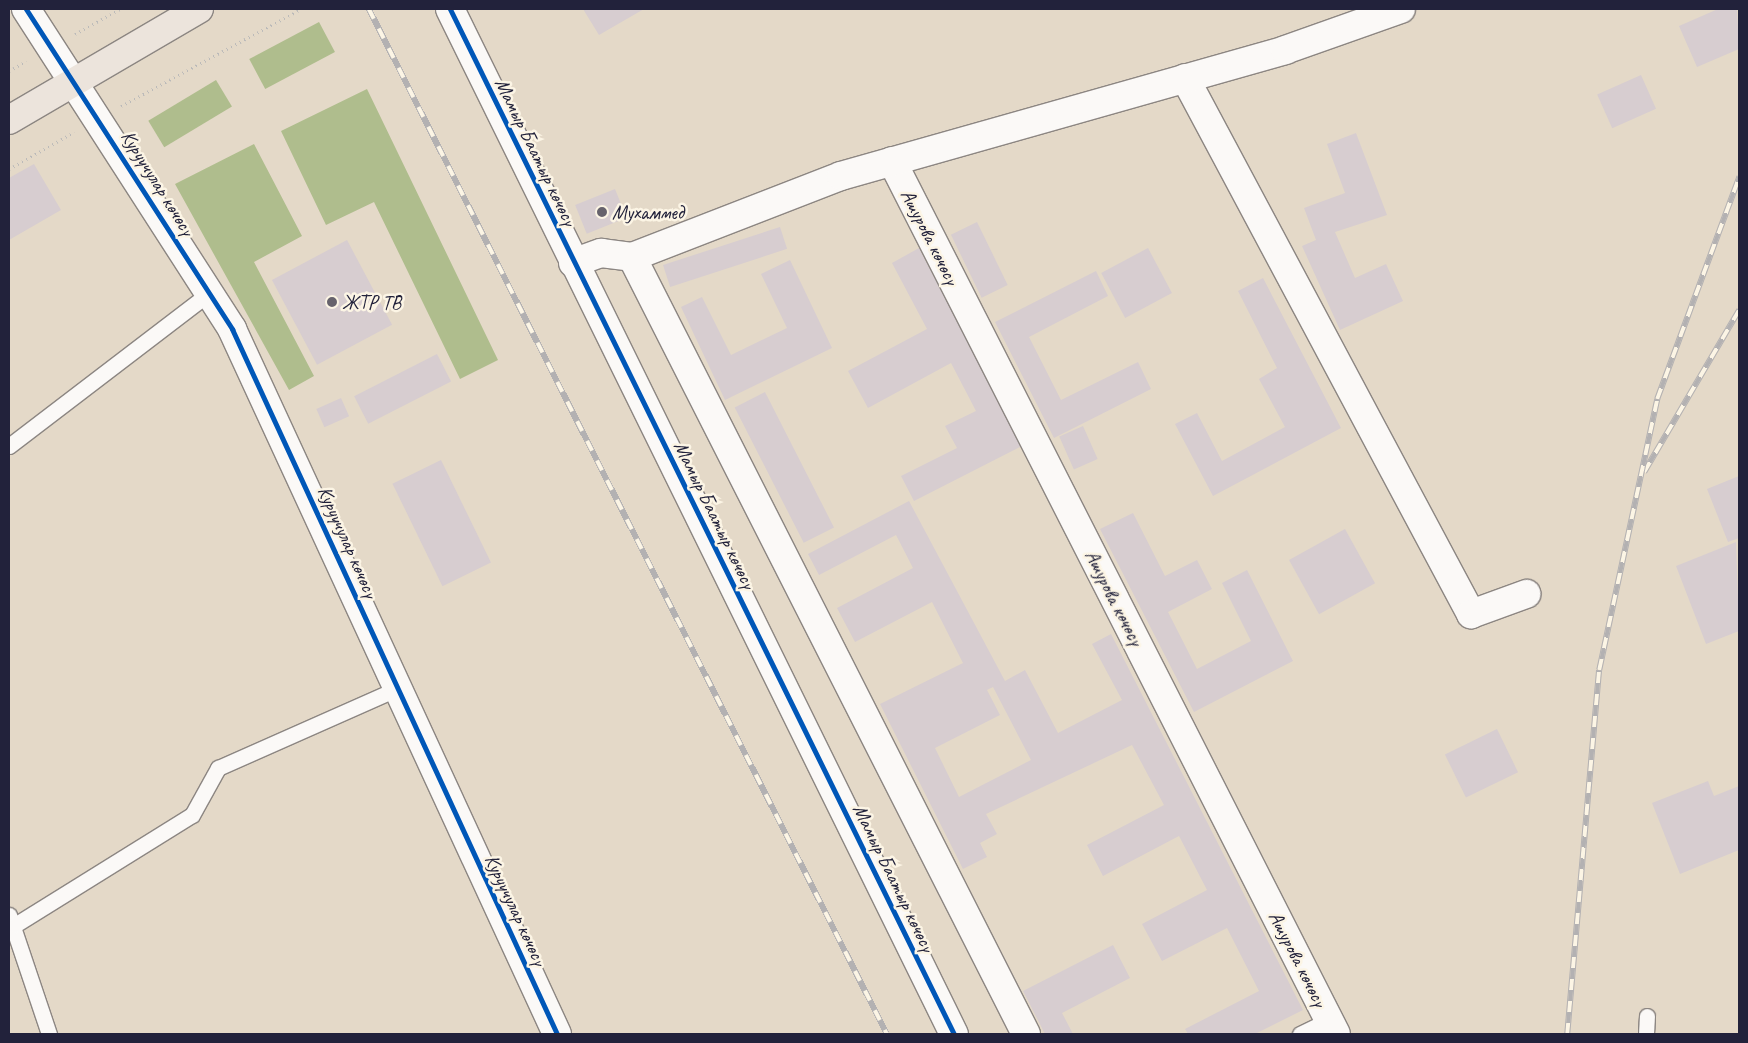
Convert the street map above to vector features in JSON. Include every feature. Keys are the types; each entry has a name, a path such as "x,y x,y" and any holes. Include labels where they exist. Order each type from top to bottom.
{"highway":[{"path":"9,120 199,9"}],"street":[{"name":"Куруучулар көчөсү","path":"26,9 100,118 232,329 310,492 396,689 557,1034"},
{"name":"Мамыр Баатыр көчөсү","path":"450,9 573,263 954,1034"},
{"path":"573,263 601,253 632,257 841,176 1285,50 1401,9"},
{"path":"1185,78 1472,614 1526,594"},
{"name":"Ашурова көчөсү","path":"892,161 1332,1027"},
{"path":"632,257 1026,1034"}],"lane":[{"path":"9,446 209,293"},
{"path":"49,1034 12,920 192,815 218,768 396,689"},
{"path":"1646,1034 1647,1016"},
{"path":"1300,1034 1332,1027"}],"path":[{"path":"9,169 301,9"}],"green space":[{"path":"319,22 335,52 265,89 249,59"},
{"path":"216,80 232,107 164,147 148,121"},
{"path":"367,89 498,360 460,379 374,202 326,225 281,131"},
{"path":"254,144 302,236 254,262 314,376 289,390 175,184"}],"building":[{"path":"583,9 644,9 599,35"},
{"path":"1718,9 1737,9 1739,49 1697,67 1679,26"},
{"path":"1641,75 1656,109 1612,128 1597,95"},
{"path":"1356,133 1387,215 1335,232 1355,278 1386,264 1403,301 1340,330 1302,246 1316,240 1304,208 1345,193 1327,144"},
{"path":"34,164 61,210 9,240 9,178"},
{"name":"Мухаммед","path":"615,189 627,218 587,234 575,205"},
{"path":"977,222 1008,285 982,298 951,235"},
{"path":"780,227 787,249 670,287 663,265"},
{"name":"ЖТР ТВ","path":"347,240 392,325 317,365 272,280"},
{"path":"919,248 1022,446 914,501 901,476 957,448 945,426 976,411 951,363 868,408 848,371 927,329 892,263"},
{"path":"1148,248 1172,293 1125,318 1101,273"},
{"path":"790,260 832,348 725,400 681,307 702,297 731,355 787,328 761,274"},
{"path":"1096,271 1108,296 1029,337 1061,400 1138,362 1151,389 1054,438 995,322"},
{"path":"1263,278 1341,428 1213,496 1175,424 1197,413 1222,461 1285,427 1259,379 1277,368 1238,291"},
{"path":"437,354 451,382 368,424 354,396"},
{"path":"765,392 834,527 804,543 735,407"},
{"path":"341,398 349,416 324,427 316,409"},
{"path":"1083,426 1098,459 1074,469 1059,437"},
{"path":"441,460 491,562 442,586 392,484"},
{"path":"1739,476 1739,538 1728,542 1707,489"},
{"path":"909,501 1005,681 1025,670 1058,733 1122,700 1092,644 1111,634 1303,1010 1255,1034 1188,1034 1185,1029 1259,991 1227,928 1162,961 1142,924 1207,890 1179,836 1103,876 1087,845 1164,805 1132,745 986,814 997,834 980,843 987,857 963,869 880,704 963,663 932,602 855,642 837,608 913,568 896,535 819,575 808,554","holes":["993,687 1031,760 959,797 935,748 1000,715 987,690"]},
{"path":"1133,513 1165,576 1197,560 1212,589 1168,612 1197,669 1251,641 1222,583 1247,570 1293,661 1194,712 1100,529"},
{"path":"1345,529 1375,583 1319,614 1289,560"},
{"path":"1736,542 1739,631 1706,644 1676,566"},
{"path":"1497,729 1518,772 1466,798 1445,754"},
{"path":"1708,781 1714,796 1739,786 1739,850 1680,874 1652,803"},
{"path":"1113,945 1130,978 1062,1013 1073,1034 1045,1034 1023,991"}],"railway":[{"path":"369,9 887,1034"},
{"path":"1567,1034 1599,670 1657,399 1739,177"},
{"path":"1644,472 1739,310"}],"cycle path":[{"path":"26,9 232,329 557,1034"},
{"path":"450,9 954,1034"}],"place":[{"name":"Мухаммед","path":"602,212"},
{"name":"ЖТР ТВ","path":"332,302"}]}
